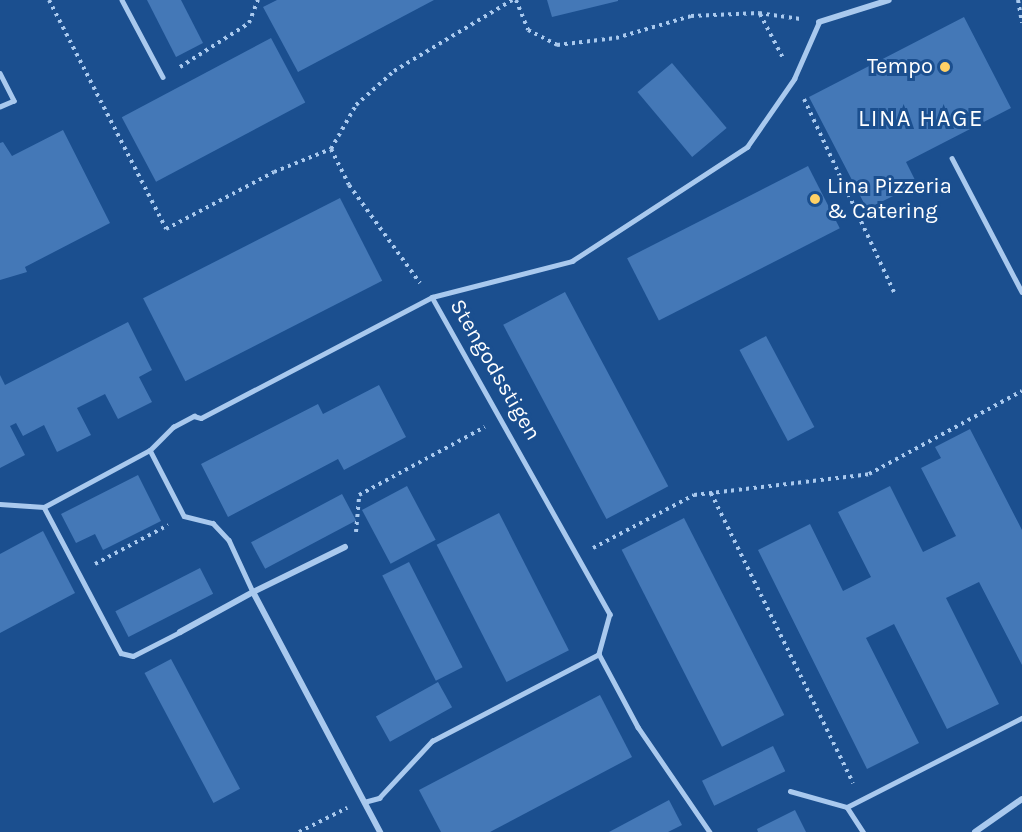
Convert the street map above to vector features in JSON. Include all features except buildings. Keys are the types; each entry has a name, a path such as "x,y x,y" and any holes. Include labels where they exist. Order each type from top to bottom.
{"street":[{"path":"819,22 889,0"},
{"path":"180,632 253,592 345,547"},
{"path":"253,592 380,832"},
{"path":"975,832 1022,799"}],"lane":[{"path":"122,0 163,77"},
{"path":"432,297 572,261 747,147 794,79 819,22"},
{"path":"0,73 14,101 0,107"},
{"path":"952,158 1022,292"},
{"name":"Stengodsstigen","path":"44,507 150,450 173,427 194,416 201,418 432,297 580,555 610,614 599,654"},
{"path":"150,450 184,516 213,523 229,540 253,592"},
{"path":"0,504 44,507 121,653 133,656 180,632"},
{"path":"364,802 379,798 432,741 599,654 638,727 710,832"},
{"path":"847,807 1022,718"},
{"path":"790,791 847,807 863,832"}],"path":[{"path":"49,0 166,229 274,172 331,149 356,105 394,70 514,0 528,30 557,45 616,38 691,16 759,13 819,22"},
{"path":"163,77 249,23 258,0"},
{"path":"1018,0 1022,23"},
{"path":"759,13 794,79 894,292"},
{"path":"331,149 355,194 405,267 432,297"},
{"path":"580,555 694,495 869,474 1022,391"},
{"path":"345,547 354,540 359,495 501,418"},
{"path":"711,493 860,799"},
{"path":"79,573 184,516"},
{"path":"299,832 364,802"}],"place":[{"name":"Tempo","path":"945,67"},
{"name":"Lina Pizzeria & Catering","path":"815,199"}],"district":[{"name":"LINA HAGE","path":"921,119"}]}
